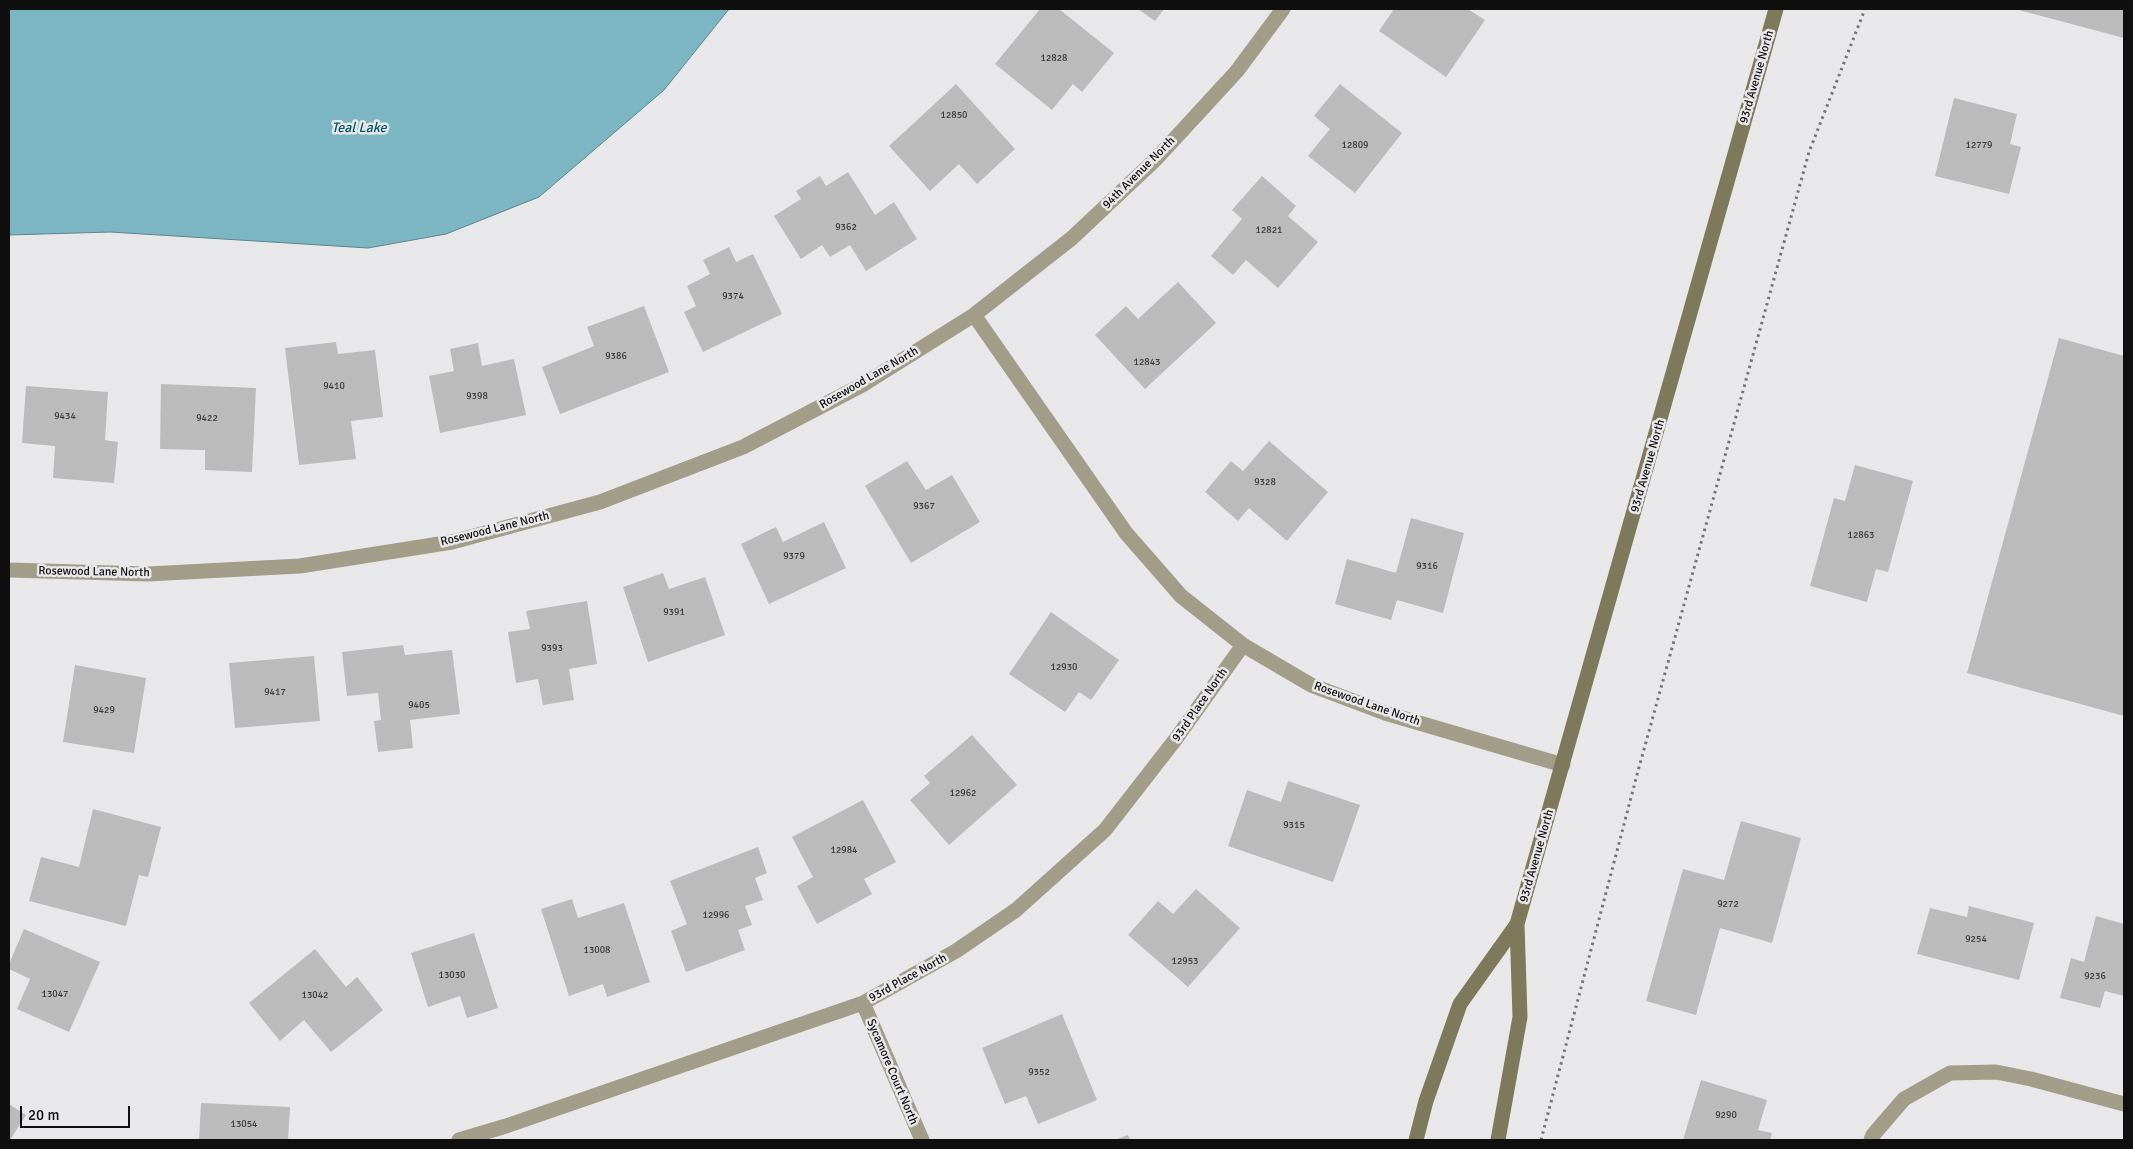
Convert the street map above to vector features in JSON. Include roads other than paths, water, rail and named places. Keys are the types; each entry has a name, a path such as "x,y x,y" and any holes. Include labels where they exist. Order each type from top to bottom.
{"street":[{"name":"94th Avenue North","path":"974,315 1072,238 1156,159 1237,71 1283,9"},
{"name":"93rd Avenue North","path":"1498,1140 1520,1017 1517,924 1776,9"},
{"name":"Rosewood Lane North","path":"9,570 148,574 300,566 452,542 600,502 743,447 864,384 974,315 1126,533 1181,596 1243,645 1311,685 1386,713 1563,765"},
{"name":"93rd Place North","path":"458,1140 506,1126 863,1003 956,951 1016,910 1105,830 1170,748 1243,645"},
{"name":"93rd Avenue North","path":"1416,1140 1426,1101 1460,1004 1517,924"},
{"name":"Sycamore Court North","path":"863,1003 922,1140"},
{"path":"1871,1140 1873,1135 1904,1099 1950,1073 1996,1072 2031,1079 2124,1104"}],"water":[{"name":"Teal Lake","path":"9,9 729,9 664,90 539,197 446,234 368,248 110,232 9,235"}]}
